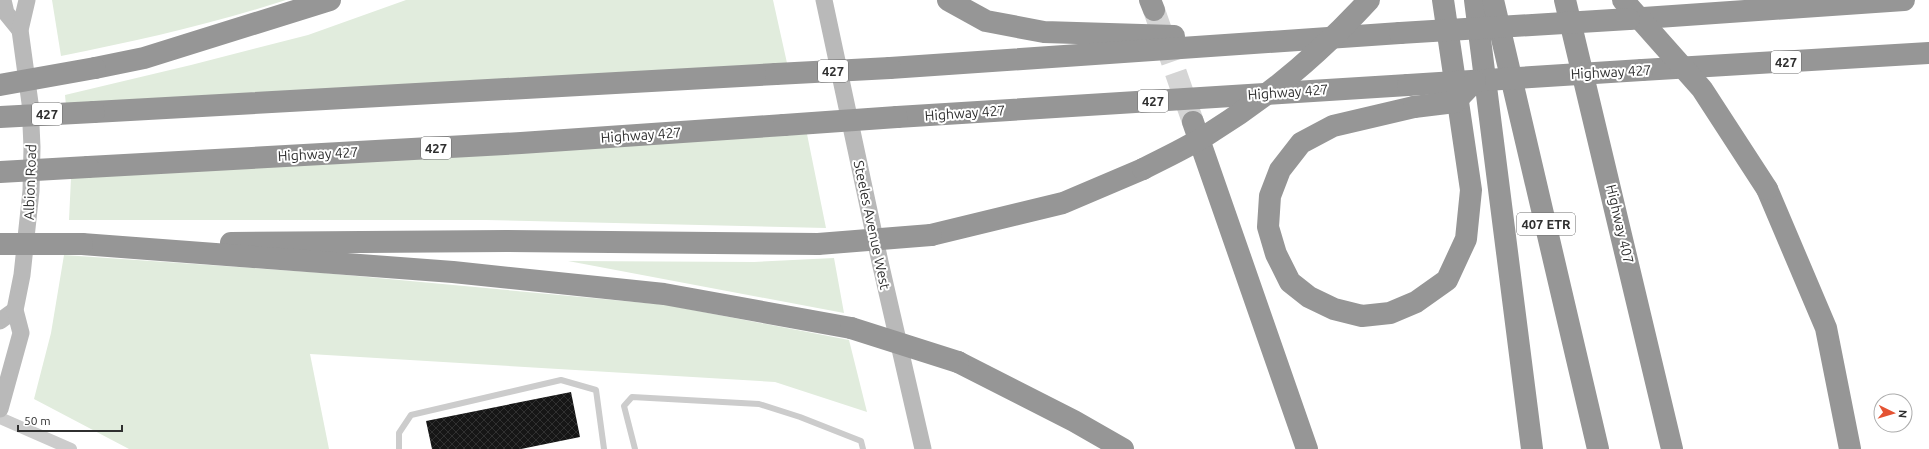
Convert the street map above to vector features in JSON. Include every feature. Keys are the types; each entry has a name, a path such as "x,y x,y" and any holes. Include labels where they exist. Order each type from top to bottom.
{"highway":[{"path":"0,85 144,58 330,0"},
{"path":"948,0 986,21 1044,32 1184,36 1255,43"},
{"path":"0,244 498,241 818,244 931,235 1063,203 1143,169 1212,132 1277,87 1337,35 1369,0"},
{"path":"1443,0 1471,190 1466,238 1447,280 1416,302 1390,313 1362,316 1334,309 1309,297 1290,282 1276,254 1268,227 1270,196 1280,170 1301,143 1333,126 1414,107 1456,102 1475,80"},
{"path":"1475,0 1532,449"},
{"name":"407 ETR","path":"1493,0 1598,449"},
{"name":"Highway 407","path":"1565,0 1672,449"},
{"name":"427","path":"0,117 890,68 1400,33 1626,9 1904,0"},
{"path":"1626,9 1702,90 1767,189 1826,328 1850,449"},
{"name":"Highway 427","path":"0,172 521,143 1475,80 1929,53"},
{"path":"1193,122 1307,449"},
{"path":"82,244 453,272 664,294 851,328 958,362 1074,421 1123,449"}],"main road":[{"path":"3,0 6,13 20,30"},
{"name":"Albion Road","path":"0,409 21,333 15,310 29,219 32,162 30,103 20,30 27,0"},
{"name":"Steeles Avenue West","path":"824,0 880,262 923,449"},
{"path":"0,321 15,310"}],"street":[{"path":"0,418 71,449"}],"lane":[{"path":"399,449 399,434 411,415 561,380 596,390 604,449"},
{"path":"635,449 624,406 632,396 759,404 800,417 861,441 863,449"}],"green space":[{"path":"52,0 286,0 230,17 174,31 61,56"},
{"path":"406,0 773,0 787,63 66,106 65,95 308,35"},
{"path":"807,134 826,228 486,220 69,220 71,178"},
{"path":"64,255 324,273 667,305 849,340 867,412 775,382 310,354 329,449 129,449 34,399 51,333"},
{"path":"834,258 844,313 568,261 754,262"}],"building":[{"path":"571,392 580,437 521,449 432,449 426,421"}],"tunnel":[{"path":"1154,10 1193,122"}]}
